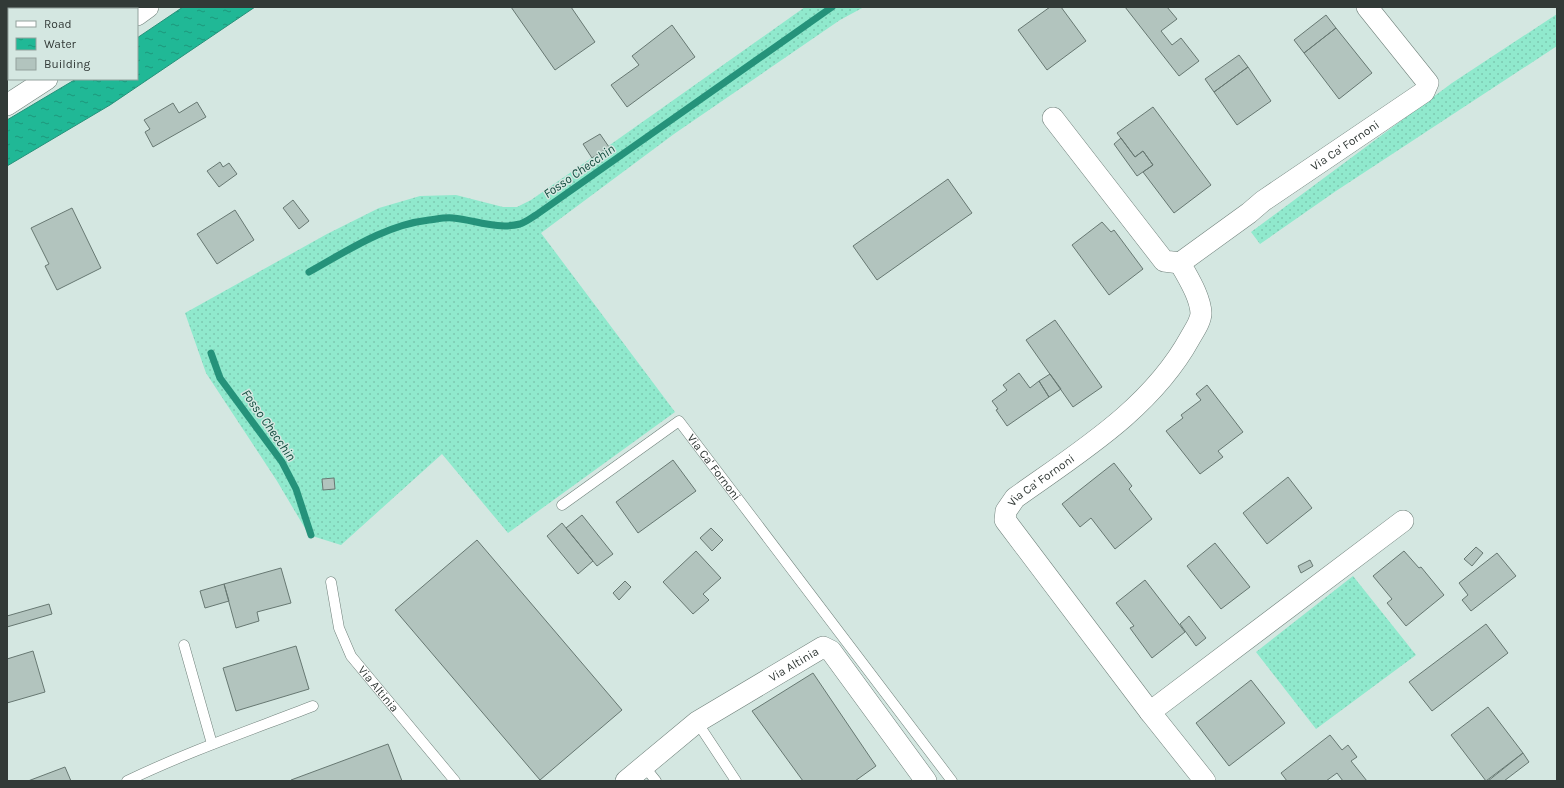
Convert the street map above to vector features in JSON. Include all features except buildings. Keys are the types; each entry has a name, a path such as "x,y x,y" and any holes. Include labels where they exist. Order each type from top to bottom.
{"street":[{"path":"138,14 148,7"},
{"name":"Via Ca' Fornoni","path":"1205,781 1150,712 1005,520 1006,511 1014,498 1124,417 1149,392 1184,349 1201,314 1198,299 1180,263 1249,213 1263,201 1424,92 1428,83 1367,7"},
{"path":"7,105 45,80"},
{"path":"1053,118 1164,261 1180,263"},
{"path":"1150,712 1403,521"},
{"name":"Via Altinia","path":"626,781 650,774 696,722 823,646 831,651 926,781"}],"lane":[{"name":"Via Ca' Fornoni","path":"562,505 679,421 952,781"},
{"name":"Via Altinia","path":"331,582 339,628 351,656 455,781"},
{"path":"184,645 212,744"},
{"path":"127,781 153,768 212,744 313,706"},
{"path":"696,722 736,781"}],"shaded area":[{"path":"805,7 864,7 840,20 674,134 541,233 675,412 508,533 442,454 341,545 309,535 277,481 206,373 185,313 327,234 379,208 420,196 456,195 503,207 517,207 531,200"},
{"path":"1557,14 1557,46 1336,191 1260,244 1251,232 1452,83"},
{"path":"1353,576 1416,655 1316,729 1256,652"}],"water":[{"path":"183,7 255,7 110,105 7,166 7,120 74,80 138,80 138,37"}],"waterway":[{"name":"Fosso Checchin","path":"309,272 367,240 397,227 413,223 447,218 503,226 512,226 524,222 832,7"},
{"name":"Fosso Checchin","path":"211,353 220,378 282,462 296,489 311,535"}]}
